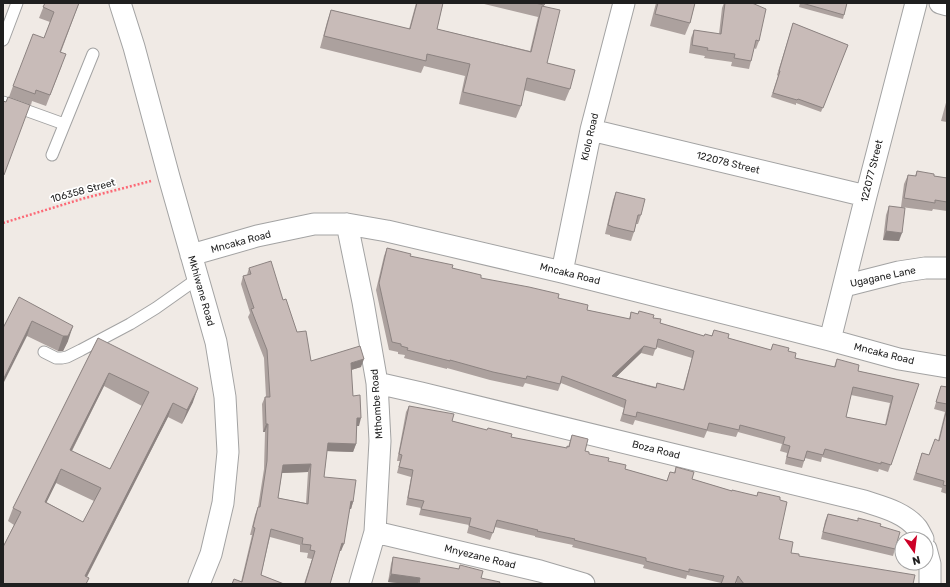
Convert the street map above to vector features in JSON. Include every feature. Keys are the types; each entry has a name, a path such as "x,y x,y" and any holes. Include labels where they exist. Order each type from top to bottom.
{"street":[{"name":"Mkhiwane Road","path":"120,3 134,47 190,256 216,342 225,397 228,452 223,502 211,554 199,584"},
{"name":"Klolo Road","path":"562,272 591,130 624,3"},
{"name":"122077 Street","path":"830,340 916,3"},
{"path":"940,3 947,5"},
{"name":"122078 Street","path":"591,130 866,196"},
{"name":"Mncaka Road","path":"190,256 257,236 314,224 347,224 387,230 562,272 899,359 947,367"},
{"name":"Mthombe Road","path":"347,224 363,302 377,383 380,441 375,532 360,584"},
{"name":"Ugagane Lane","path":"844,286 899,272 925,268 947,268"},
{"name":"Boza Road","path":"377,383 428,394 864,501 904,516 919,531"},
{"name":"Mnyezane Road","path":"375,532 584,584"},
{"path":"930,571 930,584"}],"lane":[{"path":"3,40 17,3"},
{"path":"52,155 93,54"},
{"path":"3,102 64,124"},
{"path":"44,352 56,358 67,357 130,324 198,279"}],"path":[{"name":"106358 Street","path":"3,223 85,198 168,177"}],"building":[{"path":"45,3 79,3 60,52 66,54 50,95 36,90 35,94 13,86 33,34 44,38 54,12 43,7"},
{"path":"417,3 443,3 437,29 531,52 542,6 560,10 547,63 575,70 570,89 527,78 521,106 463,92 470,64 427,54 426,61 324,36 331,10 410,29"},
{"path":"658,3 695,3 690,23 655,14"},
{"path":"725,3 752,3 766,9 759,41 756,40 751,61 734,58 735,54 707,50 708,48 692,45 694,30 721,34"},
{"path":"802,3 847,3 844,15"},
{"path":"793,23 848,45 823,108 798,99 797,100 773,93"},
{"path":"8,97 30,105 3,175 3,101 6,102"},
{"path":"917,171 947,178 947,202 935,200 935,203 904,198 908,175 916,176"},
{"path":"616,192 645,199 641,215 638,215 634,232 608,225"},
{"path":"889,206 905,208 902,233 886,231"},
{"path":"387,248 411,254 410,256 453,265 452,268 481,275 481,278 559,294 558,298 588,305 587,310 630,319 631,312 638,314 639,311 654,315 653,318 661,319 660,323 704,336 705,334 712,336 714,330 729,334 728,338 771,350 773,344 789,348 788,351 796,353 795,358 835,367 837,359 859,365 858,371 919,384 891,465 881,462 881,464 825,449 823,455 807,451 804,461 787,457 790,446 783,444 785,437 740,425 739,430 709,423 707,430 637,412 636,417 623,414 626,400 562,376 560,384 527,376 526,379 407,350 408,348 401,346 401,344 392,342 379,283","holes":["658,339 694,351 684,390 657,383 656,388 612,376 644,346 656,349","853,387 893,396 886,425 846,417"]},
{"path":"271,261 283,300 286,299 297,332 306,331 311,361 360,346 364,359 351,363 353,396 360,395 361,418 357,418 356,444 328,443 324,477 356,480 344,544 342,543 330,584 305,584 315,551 310,550 311,545 302,544 303,538 271,529 261,575 284,584 232,584 234,579 242,582 255,528 253,527 258,507 260,507 267,461 268,424 266,424 265,397 270,397 267,350 251,309 254,308 243,276 251,274 249,268","holes":["311,464 308,504 278,498 283,465"]},
{"path":"19,297 73,326 68,336 63,336 32,321 3,380 3,328"},
{"path":"98,338 198,388 187,410 173,403 85,576 89,578 86,584 3,583 3,547 21,512 13,508","holes":["109,373 149,392 110,469 70,450","61,469 101,488 83,522 45,502"]},
{"path":"941,386 947,387 947,404 936,402"},
{"path":"409,406 454,414 452,421 487,430 488,428 512,434 511,437 567,448 567,446 569,447 572,435 588,439 585,451 589,452 589,454 609,458 608,461 626,465 625,469 667,481 670,472 675,473 676,467 694,472 692,479 732,491 757,496 758,492 780,497 780,500 787,502 779,539 793,542 791,553 799,554 799,556 915,575 913,584 744,584 738,576 735,584 721,584 724,576 689,569 689,572 646,561 646,558 497,520 493,533 469,526 471,518 421,509 424,501 408,498 413,470 399,467 402,455 399,454"},
{"path":"947,408 947,486 943,485 944,481 916,473 922,453 929,455 935,439 939,441"},
{"path":"828,514 858,521 858,518 881,524 880,526 897,531 894,531 894,549 823,532"},
{"path":"393,557 459,569 460,565 483,571 481,578 500,582 499,584 419,584 420,578 391,574"}]}
